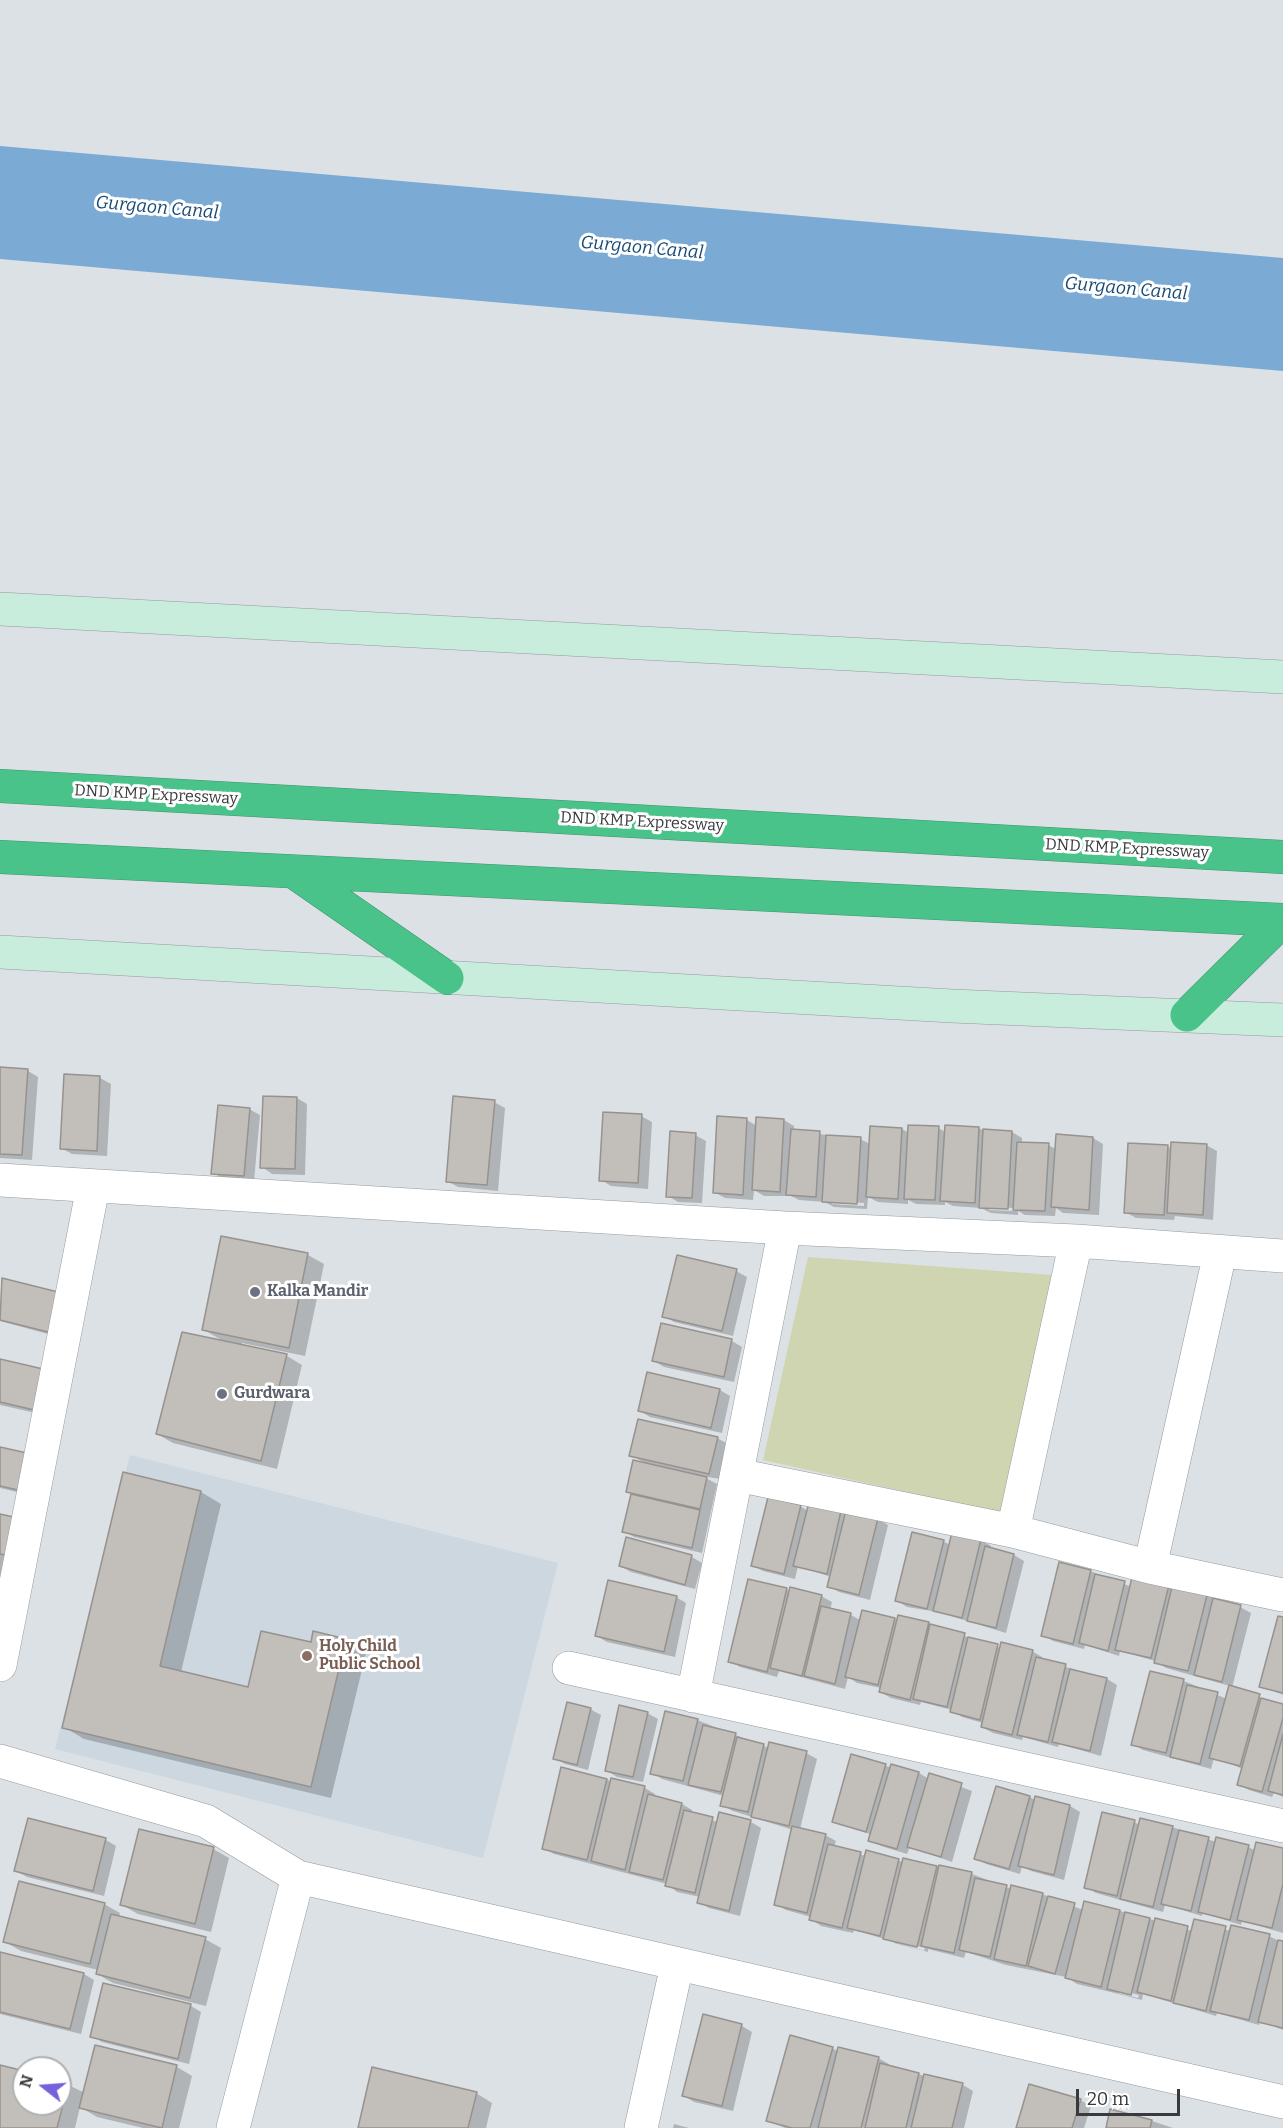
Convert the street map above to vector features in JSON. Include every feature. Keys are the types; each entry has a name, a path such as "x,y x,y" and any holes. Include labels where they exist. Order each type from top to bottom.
{"highway":[{"name":"DND KMP Expressway","path":"0,786 1283,857"},
{"path":"0,856 1283,920"},
{"path":"294,872 447,978"},
{"path":"1187,1015 1283,920"}],"street":[{"path":"0,609 1283,677"},
{"path":"0,952 952,1006 1283,1020"},
{"path":"0,1180 785,1228 1076,1241 1283,1256"},
{"path":"0,1665 93,1187"},
{"path":"693,1696 785,1228"},
{"path":"1013,1531 1076,1241"},
{"path":"1150,1567 1220,1253"},
{"path":"737,1475 1013,1531 1150,1567 1281,1586"},
{"path":"568,1668 1283,1826"},
{"path":"0,1761 206,1821 298,1877 1283,2102"},
{"path":"233,2128 298,1877"},
{"path":"641,2128 677,1965"}],"shaded area":[{"name":"Holy Child Public School","path":"130,1455 558,1563 483,1858 55,1749"}],"green space":[{"path":"808,1257 1053,1275 1000,1513 763,1460"}],"water":[{"name":"Gurgaon Canal","path":"0,146 1283,258 1283,371 0,259"}],"building":[{"path":"0,1067 28,1069 22,1155 0,1154"},
{"path":"64,1074 100,1076 97,1151 60,1149"},
{"path":"263,1096 297,1097 295,1169 260,1168"},
{"path":"453,1096 495,1100 487,1185 446,1182"},
{"path":"218,1105 250,1108 244,1176 211,1174"},
{"path":"603,1112 642,1114 638,1183 599,1181"},
{"path":"717,1116 747,1118 743,1195 713,1193"},
{"path":"756,1117 784,1119 780,1192 752,1190"},
{"path":"908,1125 939,1126 935,1200 904,1199"},
{"path":"945,1125 979,1127 975,1203 940,1201"},
{"path":"870,1126 902,1128 898,1199 866,1197"},
{"path":"791,1129 820,1131 816,1197 786,1195"},
{"path":"983,1129 1012,1131 1008,1209 979,1208"},
{"path":"670,1131 696,1133 692,1198 666,1197"},
{"path":"1056,1134 1093,1137 1089,1210 1051,1207"},
{"path":"826,1135 861,1137 857,1204 822,1202"},
{"path":"1017,1142 1049,1143 1045,1211 1013,1210"},
{"path":"1171,1142 1207,1144 1203,1215 1167,1213"},
{"path":"1128,1143 1168,1145 1164,1215 1124,1213"},
{"name":"Kalka Mandir","path":"221,1236 308,1253 289,1348 202,1330"},
{"path":"677,1255 737,1269 722,1331 662,1317"},
{"path":"2,1278 70,1295 60,1335 0,1320"},
{"path":"661,1323 732,1339 724,1377 652,1361"},
{"name":"Gurdwara","path":"182,1332 287,1354 261,1461 156,1434"},
{"path":"0,1359 56,1372 47,1413 0,1402"},
{"path":"647,1372 720,1389 711,1428 638,1411"},
{"path":"638,1419 718,1437 709,1474 629,1456"},
{"path":"0,1447 36,1455 27,1492 0,1486"},
{"path":"633,1460 707,1477 700,1509 626,1492"},
{"path":"123,1472 201,1491 160,1666 248,1687 261,1631 311,1642 313,1631 346,1639 311,1787 62,1728"},
{"path":"631,1494 700,1510 692,1548 622,1532"},
{"path":"768,1497 801,1505 784,1574 751,1566"},
{"path":"810,1498 842,1506 827,1574 793,1566"},
{"path":"846,1510 878,1518 859,1595 827,1587"},
{"path":"0,1514 18,1518 9,1556 0,1554"},
{"path":"912,1532 944,1540 927,1609 895,1601"},
{"path":"952,1532 981,1539 962,1618 933,1611"},
{"path":"626,1537 692,1555 685,1585 619,1566"},
{"path":"985,1546 1014,1554 996,1628 967,1621"},
{"path":"1059,1562 1091,1570 1073,1644 1041,1636"},
{"path":"1095,1574 1125,1581 1108,1651 1079,1643"},
{"path":"1132,1577 1169,1585 1151,1658 1115,1650"},
{"path":"1174,1578 1209,1587 1188,1671 1154,1663"},
{"path":"748,1579 787,1588 767,1672 728,1662"},
{"path":"608,1580 677,1596 664,1652 595,1636"},
{"path":"790,1587 822,1595 802,1676 770,1668"},
{"path":"1213,1598 1241,1605 1222,1682 1194,1675"},
{"path":"821,1606 851,1613 835,1684 804,1676"},
{"path":"862,1610 895,1618 878,1685 845,1677"},
{"path":"898,1615 929,1622 910,1700 879,1692"},
{"path":"1278,1616 1283,1617 1283,1693 1259,1687"},
{"path":"930,1624 965,1633 947,1707 913,1699"},
{"path":"968,1637 998,1644 980,1720 950,1712"},
{"path":"1001,1642 1033,1650 1012,1735 981,1727"},
{"path":"1036,1657 1066,1664 1048,1742 1017,1735"},
{"path":"1070,1669 1107,1678 1090,1751 1052,1742"},
{"path":"1150,1671 1184,1679 1166,1753 1131,1745"},
{"path":"1187,1685 1218,1692 1200,1764 1170,1757"},
{"path":"1229,1685 1260,1694 1240,1766 1209,1758"},
{"path":"1261,1698 1283,1704 1283,1718 1262,1792 1237,1785"},
{"path":"567,1702 591,1708 577,1765 553,1759"},
{"path":"619,1705 648,1712 633,1777 605,1771"},
{"path":"665,1711 698,1719 683,1781 650,1774"},
{"path":"703,1725 736,1733 721,1792 688,1785"},
{"path":"1283,1734 1283,1795 1268,1791"},
{"path":"737,1737 764,1744 748,1812 720,1806"},
{"path":"769,1742 807,1751 789,1826 751,1817"},
{"path":"851,1754 886,1764 866,1832 832,1822"},
{"path":"891,1764 919,1772 897,1849 868,1841"},
{"path":"561,1767 607,1779 587,1860 542,1849"},
{"path":"929,1773 962,1783 941,1857 907,1847"},
{"path":"611,1778 645,1786 625,1870 591,1861"},
{"path":"996,1786 1030,1796 1009,1869 974,1859"},
{"path":"648,1794 682,1803 663,1880 629,1872"},
{"path":"1035,1796 1070,1805 1054,1875 1018,1866"},
{"path":"684,1810 713,1817 695,1893 665,1886"},
{"path":"719,1812 751,1820 729,1911 697,1903"},
{"path":"1102,1812 1135,1820 1117,1896 1084,1888"},
{"path":"28,1818 106,1838 93,1891 14,1871"},
{"path":"1140,1818 1173,1826 1153,1907 1120,1899"},
{"path":"792,1826 826,1834 807,1913 774,1905"},
{"path":"139,1829 214,1847 195,1924 120,1905"},
{"path":"1179,1830 1209,1837 1191,1911 1161,1904"},
{"path":"1216,1837 1249,1845 1230,1920 1198,1912"},
{"path":"1256,1842 1283,1848 1283,1884 1272,1928 1237,1920"},
{"path":"828,1844 861,1852 842,1928 809,1920"},
{"path":"866,1850 899,1859 880,1936 847,1928"},
{"path":"903,1858 937,1866 917,1947 883,1939"},
{"path":"939,1865 972,1872 954,1953 921,1946"},
{"path":"975,1878 1007,1885 990,1957 959,1950"},
{"path":"19,1881 105,1903 90,1964 3,1942"},
{"path":"1011,1885 1043,1893 1026,1966 994,1959"},
{"path":"1048,1896 1075,1903 1055,1974 1028,1966"},
{"path":"1084,1901 1120,1910 1101,1987 1065,1978"},
{"path":"1125,1912 1150,1918 1131,1995 1107,1989"},
{"path":"111,1914 206,1937 190,1998 96,1974"},
{"path":"1155,1918 1188,1926 1171,2001 1137,1992"},
{"path":"1194,1919 1226,1926 1206,2011 1173,2003"},
{"path":"1231,1925 1270,1934 1249,2020 1210,2011"},
{"path":"1278,1940 1283,1941 1283,2028 1258,2022"},
{"path":"0,1952 84,1973 70,2029 0,2012"},
{"path":"103,1983 191,2004 178,2059 90,2037"},
{"path":"703,2014 742,2024 722,2106 682,2096"},
{"path":"790,2035 833,2047 810,2128 792,2128 766,2121"},
{"path":"95,2045 177,2065 162,2128 79,2108"},
{"path":"838,2047 879,2057 861,2128 818,2128"},
{"path":"880,2063 919,2073 906,2128 865,2128"},
{"path":"0,2065 12,2068 12,2116 60,2116 57,2128 0,2128"},
{"path":"372,2067 477,2092 468,2128 358,2128"},
{"path":"924,2074 963,2083 952,2128 911,2128"},
{"path":"1029,2084 1081,2099 1072,2128 1016,2128"},
{"path":"1110,2109 1152,2120 1150,2128 1106,2128"}],"place":[{"name":"Kalka Mandir","path":"255,1292"},
{"name":"Gurdwara","path":"222,1394"},
{"name":"Holy Child Public School","path":"307,1656"}]}
